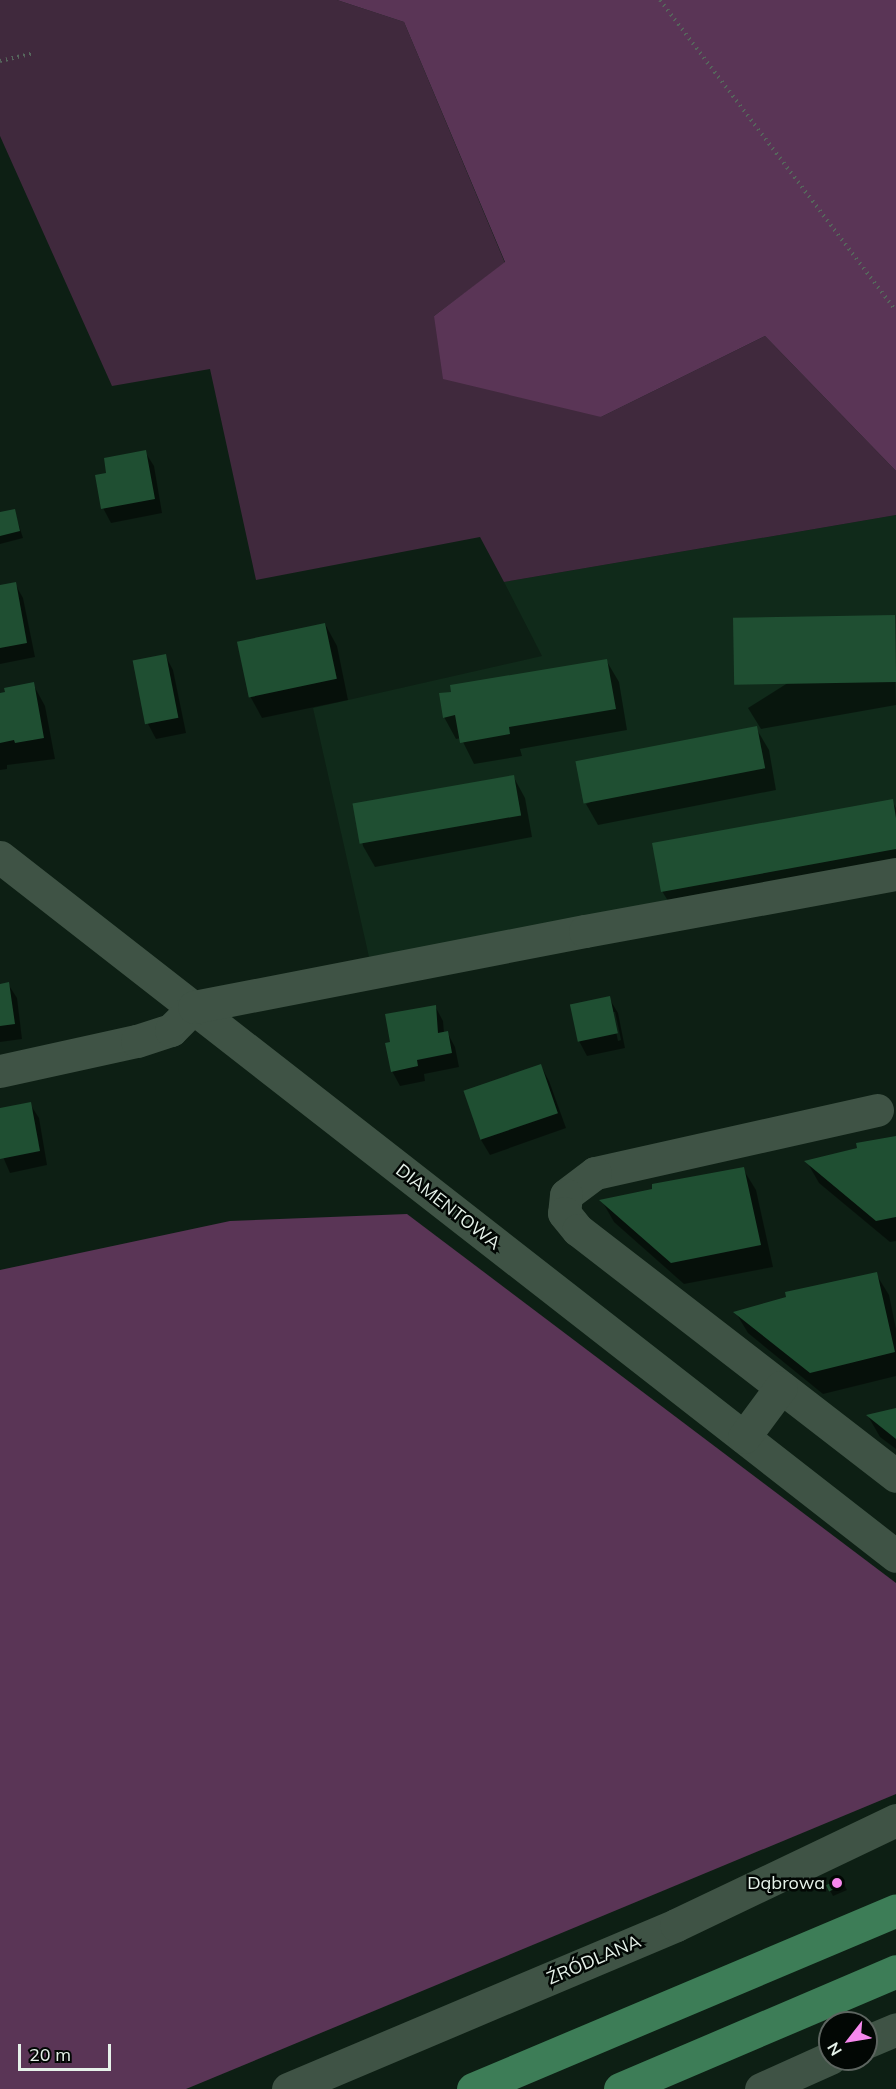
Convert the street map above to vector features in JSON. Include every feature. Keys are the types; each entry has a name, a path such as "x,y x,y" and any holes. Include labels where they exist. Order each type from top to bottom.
{"main road":[{"path":"472,2089 896,1910"},
{"path":"620,2089 896,1971"}],"street":[{"name":"DIAMENTOWA","path":"0,857 896,1556"},
{"path":"0,1071 138,1041 171,1030 194,1007 896,874"},
{"path":"877,1110 595,1173 566,1195 564,1213 578,1230 896,1476"},
{"path":"744,1437 781,1388"},
{"name":"ŹRÓDLANA","path":"288,2089 676,1925 896,1820"},
{"path":"878,2037 896,2029"},
{"path":"761,2089 818,2063"}],"path":[{"path":"660,0 896,310"},
{"path":"0,62 31,54"}],"shaded area":[{"path":"0,0 337,0 404,22 505,263 434,316 601,417 765,336 896,471 896,515 504,582 480,537 256,580 210,369 112,386 0,136"},
{"path":"337,0 896,0 896,471 765,336 601,417 443,379 434,316 505,262 404,22"},
{"path":"896,515 896,867 369,957 313,708 542,656 504,582"},
{"path":"407,1214 896,1583 896,1794 186,2089 0,2089 0,1270 230,1221"}],"building":[{"path":"146,450 155,499 101,509 95,475 106,473 104,458"},
{"path":"15,509 20,531 0,536 0,512"},
{"path":"16,582 27,643 0,648 0,585"},
{"path":"895,615 896,682 734,685 733,618"},
{"path":"325,623 337,679 249,697 237,642"},
{"path":"166,654 178,718 145,724 133,660"},
{"path":"607,659 616,709 509,727 510,734 460,743 455,715 443,718 439,693 451,692 450,685"},
{"path":"34,682 44,738 0,743 0,693 5,692 4,688"},
{"path":"757,726 765,768 584,804 575,761"},
{"path":"514,775 521,815 360,844 352,803"},
{"path":"893,799 896,818 896,849 661,892 652,843"},
{"path":"9,982 15,1024 0,1026 0,984"},
{"path":"610,996 618,1033 578,1042 570,1005"},
{"path":"436,1005 438,1033 448,1031 452,1053 417,1060 418,1066 391,1072 385,1043 390,1042 385,1014"},
{"path":"541,1064 558,1113 480,1140 463,1091"},
{"path":"31,1102 40,1151 0,1159 0,1108"},
{"path":"896,1136 896,1217 876,1221 804,1161 857,1148 856,1143"},
{"path":"744,1167 761,1245 671,1263 599,1200 652,1189 652,1184"},
{"path":"877,1272 895,1352 810,1373 733,1312 786,1297 785,1292"},
{"path":"896,1408 896,1439 866,1415"},
{"path":"842,1877 845,1883 829,1891 826,1885"}],"place":[{"name":"Dąbrowa","path":"837,1883"}]}
